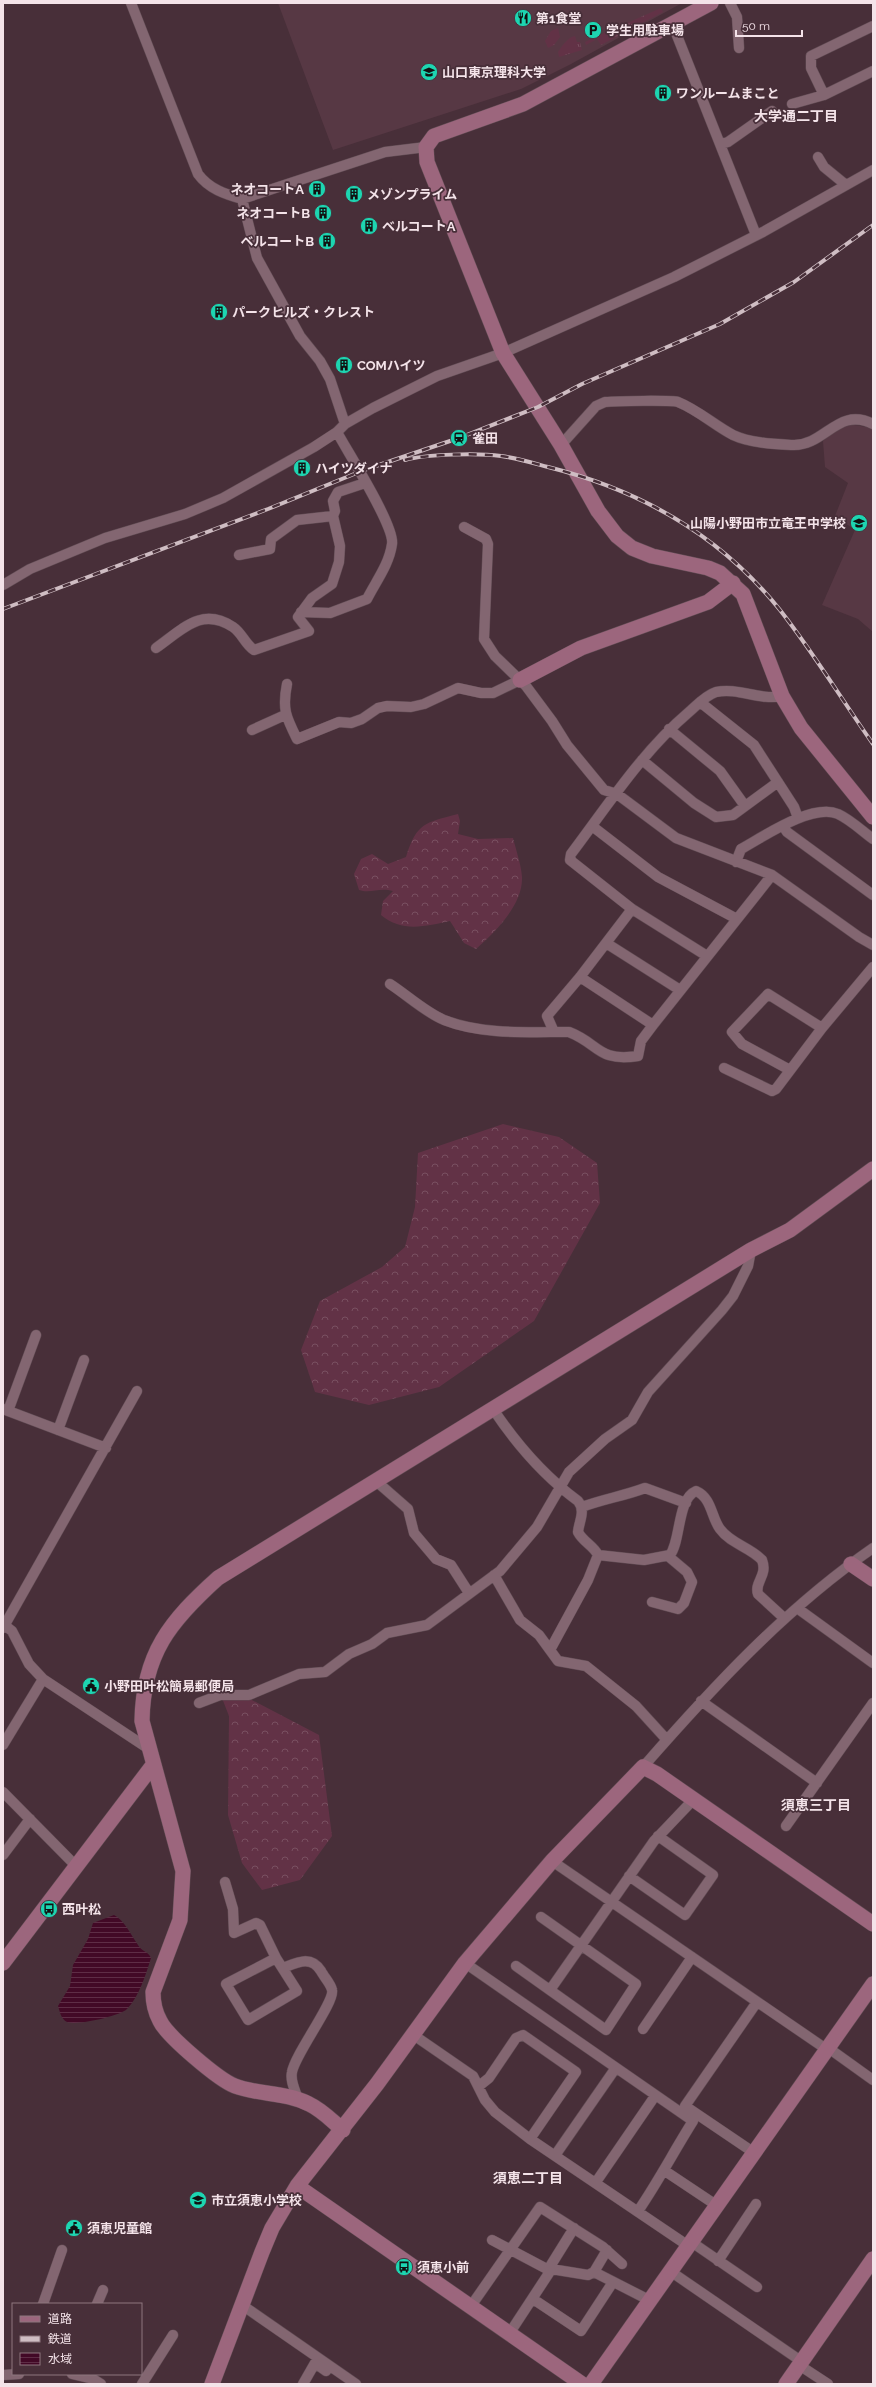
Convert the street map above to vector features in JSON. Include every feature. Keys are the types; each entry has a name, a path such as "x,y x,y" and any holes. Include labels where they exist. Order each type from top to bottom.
{"street":[{"path":"131,3 198,174 204,182 213,188 242,199 385,152 426,147"},
{"path":"711,3 523,104 442,131 434,136 426,147 427,162 503,353 561,445 598,511 624,543 652,556 708,568 720,573 743,594 782,696 801,728 817,750 873,817"},
{"path":"730,3 737,16 739,48"},
{"path":"672,23 756,235"},
{"path":"824,95 811,68 811,56 873,26"},
{"path":"792,104 824,95 873,71"},
{"path":"721,144 728,142 772,111"},
{"path":"818,157 824,167 846,185"},
{"path":"3,585 30,569 105,538 185,514 223,498 337,432 345,424 437,376 503,353 674,277 756,235 873,170"},
{"path":"242,199 257,258 300,336 320,361 330,379 345,424"},
{"path":"561,445 596,406 605,402 676,402 733,435 746,440 788,445 802,446 818,439 839,422 866,420 873,424"},
{"path":"301,612 330,613 367,599 386,564 393,542 383,515 365,483 357,463 337,432"},
{"path":"156,648 195,620 208,618 219,620 234,628 254,650 309,631 298,616 312,598 332,584 339,562 340,546 333,516 335,511 332,501 338,492 365,483"},
{"path":"239,555 270,549 270,539 297,520 333,516"},
{"path":"464,527 486,539 488,544 484,639 495,656 520,680 552,721 567,745 604,790 617,794 676,838 772,875 859,937 873,945"},
{"path":"287,684 284,702 285,715 297,739 340,722 351,723 362,719 378,708 387,706 411,707 424,704 458,688 480,693 493,693 581,648 708,602 733,584"},
{"path":"707,956 632,909 570,860 571,854 642,760 669,729 700,702 715,692 727,691 772,698 782,696"},
{"path":"700,702 754,745 794,807 798,818"},
{"path":"252,730 285,715"},
{"path":"669,729 720,771 745,806"},
{"path":"642,760 699,808 716,817 733,815 778,782"},
{"path":"736,862 741,849 798,818 830,812 837,814 873,839"},
{"path":"592,826 658,877 737,919"},
{"path":"783,826 787,832 873,894"},
{"path":"390,984 443,1019 460,1025 492,1030 568,1032 578,1035 601,1053 621,1059 638,1056 641,1041 772,875"},
{"path":"554,1032 547,1016 580,977 632,909"},
{"path":"606,942 680,990"},
{"path":"724,1068 772,1091 776,1090 822,1028 873,967"},
{"path":"580,977 653,1025"},
{"path":"790,1070 742,1044 732,1032 768,994 822,1028"},
{"path":"343,2130 320,2110 298,2099 234,2086 206,2066 167,2031 160,2022 153,2001 153,1992 180,1920 184,1877 142,1721 143,1699 152,1658 178,1618 218,1578 751,1250 790,1230 873,1169"},
{"path":"199,1703 220,1695 249,1695 299,1674 325,1672 349,1654 376,1642 387,1633 427,1625 494,1575 512,1559 536,1527 560,1485 582,1460 632,1420 648,1392 722,1310 733,1296 748,1266 751,1250"},
{"path":"36,1335 5,1410 106,1448"},
{"path":"58,1430 84,1360"},
{"path":"137,1391 106,1448 4,1625 12,1631 29,1664 43,1679 149,1749"},
{"path":"493,1409 511,1437 532,1461 560,1485 582,1507"},
{"path":"376,1481 408,1509 414,1533 436,1559 451,1565 469,1593"},
{"path":"605,1499 606,1495 630,1489 629,1485"},
{"path":"582,1507 605,1499 627,1496 645,1488 686,1503"},
{"path":"598,1555 644,1560 656,1556 668,1556 673,1552 686,1503 692,1493 700,1493 706,1498 716,1524 723,1533 762,1560 764,1574 758,1587 758,1594 784,1618"},
{"path":"582,1507 578,1532 581,1538 594,1548 598,1555"},
{"path":"212,2384 272,2228 297,2186 343,2130 465,1963 552,1861 643,1767 701,1701 784,1618 873,1548"},
{"path":"550,1650 588,1580 598,1555"},
{"path":"652,1602 678,1608 684,1603 692,1582 687,1572 668,1556"},
{"path":"851,1564 873,1579"},
{"path":"494,1575 520,1620 539,1635 558,1661 581,1664 590,1669 636,1706 667,1740"},
{"path":"797,1608 873,1663"},
{"path":"3,1745 43,1679"},
{"path":"701,1701 817,1783"},
{"path":"786,1826 873,1703"},
{"path":"3,1963 75,1865 153,1765"},
{"path":"643,1767 649,1768 873,1924"},
{"path":"3,1792 75,1865"},
{"path":"550,1990 658,1836 693,1800"},
{"path":"3,1855 30,1819"},
{"path":"629,1876 685,1915 713,1875 658,1836"},
{"path":"552,1861 873,2080"},
{"path":"224,1882 233,1909 234,1933 256,1923 260,1925 276,1958 284,1968 297,1991 248,2020 226,1984 276,1958"},
{"path":"516,1966 606,2030 636,1984 541,1917"},
{"path":"643,2029 692,1957"},
{"path":"284,1968 300,1961 310,1961 319,1968 332,1989 332,1994 293,2067 292,2082 298,2099"},
{"path":"465,1963 614,2066 615,2069 693,2121 668,2160 665,2171 638,2212"},
{"path":"591,2384 826,2048 873,1984"},
{"path":"753,2152 685,2106 758,2002"},
{"path":"412,2034 473,2076 485,2100 495,2112 530,2139 556,2154 638,2212 718,2260 757,2288"},
{"path":"479,2086 489,2078 516,2038 523,2035 576,2072 530,2139"},
{"path":"556,2154 615,2069"},
{"path":"596,2182 655,2096"},
{"path":"665,2171 716,2205"},
{"path":"297,2186 582,2384"},
{"path":"718,2260 756,2204"},
{"path":"470,2306 540,2207 607,2250 622,2264"},
{"path":"509,2334 533,2298 574,2228"},
{"path":"492,2240 550,2270 588,2275 594,2272 607,2250"},
{"path":"43,2303 62,2250"},
{"path":"786,2384 873,2259"},
{"path":"670,2271 828,2384"},
{"path":"594,2272 650,2300"},
{"path":"533,2298 581,2331 613,2282"},
{"path":"97,2303 103,2290"},
{"path":"242,2305 356,2384"},
{"path":"142,2384 173,2335"},
{"path":"303,2384 315,2364 346,2384"},
{"path":"76,2375 93,2379 101,2384"}],"shaded area":[{"name":"山口東京理科大学","path":"278,3 682,3 571,64 521,89 333,150"},
{"name":"山陽小野田市立竜王中学校","path":"842,423 873,428 873,632 858,619 822,605 855,530 835,516 848,483 825,467 823,441"}],"green space":[{"path":"661,8 663,12 601,45 597,39 586,45 585,42 591,39"},
{"path":"558,28 560,37 554,45 548,48 545,41 551,31"},
{"path":"575,36 577,42 580,42 582,50 559,57 558,52 563,45 570,38"},
{"path":"458,814 460,821 458,834 478,839 513,838 520,862 522,877 518,898 513,908 491,935 476,949 464,943 450,921 414,927 389,921 381,915 383,901 393,891 359,890 354,874 361,859 372,854 388,864 406,857 410,845 419,830 430,822"},
{"path":"503,1124 559,1137 597,1163 600,1203 534,1321 439,1387 369,1405 315,1392 301,1350 320,1301 382,1267 405,1247 415,1207 418,1153"},
{"path":"222,1698 250,1699 319,1735 332,1836 300,1880 262,1890 242,1863 228,1815 229,1716"}],"water":[{"path":"114,1915 125,1924 139,1947 149,1954 151,1958 142,1985 131,2004 123,2012 116,2015 79,2023 67,2022 62,2017 58,2006 70,1986 73,1965 88,1939 93,1923"}],"railway":[{"path":"3,609 268,509 364,470 459,438 538,407 582,384 720,324 794,282 873,225"},
{"path":"405,460 426,456 466,454 513,458 531,462 615,488 676,519 731,559 757,583 780,610 816,659 873,744"}],"place":[{"name":"第1食堂","path":"523,18"},
{"name":"学生用駐車場","path":"593,30"},
{"name":"山口東京理科大学","path":"429,72"},
{"name":"ワンルームまこと","path":"663,93"},
{"name":"ネオコートA","path":"317,189"},
{"name":"メゾンプライム","path":"354,194"},
{"name":"ネオコートB","path":"323,213"},
{"name":"ベルコートA","path":"369,226"},
{"name":"ベルコートB","path":"327,241"},
{"name":"パークヒルズ・クレスト","path":"219,312"},
{"name":"COMハイツ","path":"344,365"},
{"name":"雀田","path":"459,438"},
{"name":"ハイツダイナ","path":"302,468"},
{"name":"山陽小野田市立竜王中学校","path":"859,523"},
{"name":"小野田叶松簡易郵便局","path":"91,1686"},
{"name":"西叶松","path":"49,1909"},
{"name":"市立須恵小学校","path":"198,2200"},
{"name":"須恵児童館","path":"74,2228"},
{"name":"須恵小前","path":"404,2267"}],"district":[{"name":"大学通二丁目","path":"796,116"},
{"name":"須恵三丁目","path":"816,1805"},
{"name":"須恵二丁目","path":"528,2178"}]}
